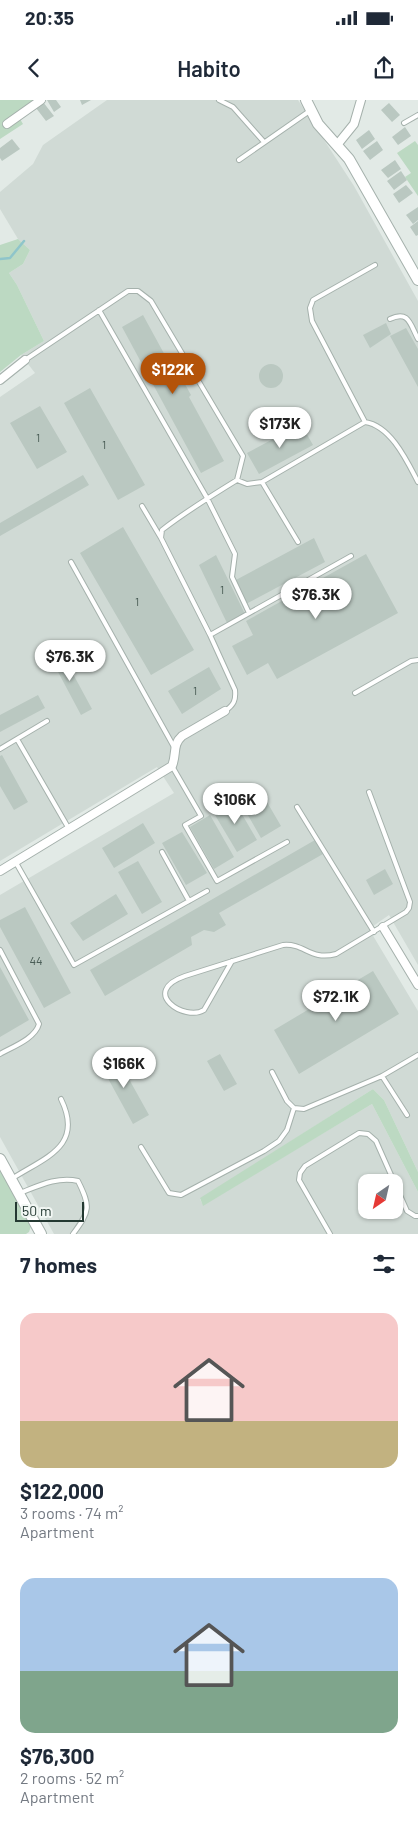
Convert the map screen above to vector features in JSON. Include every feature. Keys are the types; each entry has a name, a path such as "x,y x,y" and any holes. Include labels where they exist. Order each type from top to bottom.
{"street":[{"path":"7,124 41,100"},
{"path":"306,100 318,124 349,159 416,273"},
{"path":"337,145 354,124 361,100"},
{"path":"0,380 25,360"},
{"path":"0,871 172,766 176,752 174,747 177,741 182,736 225,711"},
{"path":"383,927 418,985"},
{"path":"0,1159 41,1234"}],"lane":[{"path":"219,100 233,107 264,142"},
{"path":"239,160 311,110"},
{"path":"404,123 418,116"},
{"path":"375,265 313,300 310,308 312,321 365,422 382,429 402,452 418,482"},
{"path":"25,360 128,292 138,291 151,301 242,456 237,480 207,498 162,530 161,538"},
{"path":"99,310 207,498 235,554 232,577 249,613"},
{"path":"390,319 403,315 407,318 418,339"},
{"path":"237,480 247,484 262,482 365,422"},
{"path":"262,482 298,542"},
{"path":"142,506 161,538 210,635 235,690 236,699 232,706 225,711"},
{"path":"210,635 351,556"},
{"path":"71,562 174,747"},
{"path":"354,693 411,661 418,660"},
{"path":"0,748 47,722"},
{"path":"17,738 69,829"},
{"path":"172,766 201,816 185,825 217,881 287,842"},
{"path":"232,961 204,1010 195,1014 174,1008 168,1002 165,994 168,985 173,980 232,961 283,945 292,944 312,954 323,957 330,956 406,912 410,902 369,792"},
{"path":"297,807 374,932"},
{"path":"162,852 188,901"},
{"path":"15,861 74,965 206,891"},
{"path":"0,950 39,1024 38,1029 33,1035 0,1054"},
{"path":"272,1072 287,1101 294,1108 304,1109 382,1076 418,1055"},
{"path":"382,1076 407,1115"},
{"path":"11,1180 64,1144 67,1137 68,1120 67,1112 61,1100"},
{"path":"141,1147 169,1193 182,1195 264,1152 279,1141 287,1130 294,1108"},
{"path":"330,1234 298,1180 300,1172 305,1166 359,1133 368,1134 376,1141 407,1210 418,1216"},
{"path":"19,1193 46,1183 69,1179 78,1181 87,1200 88,1207 73,1234"}],"shaded area":[{"path":"107,100 298,100 354,186 418,301 418,965 389,915 369,929 418,1011 418,1172 384,1100 373,1089 200,1199 203,1205 372,1104 418,1192 418,1234 54,1234 0,1137 0,895 174,793 157,767 0,861 0,397 35,373 21,355 44,341 17,285 9,273 23,264 30,250 18,239 0,209 0,192 33,164 43,145"}],"green space":[{"path":"0,100 33,100 35,102 20,119 23,124 0,139"},
{"path":"415,141 418,145 418,196 405,177 411,173 397,153"},
{"path":"18,239 30,250 23,264 9,273 17,285 44,341 21,355 0,372 0,245"},
{"path":"373,1089 384,1100 418,1172 418,1192 372,1104 203,1206 200,1198"},
{"path":"0,1168 31,1226 26,1234 0,1234"}],"building":[{"path":"47,100 56,100 61,107 54,112"},
{"path":"80,100 91,100 82,105"},
{"path":"43,102 54,116 46,121 36,108"},
{"path":"389,103 400,115 392,122 381,110"},
{"path":"405,127 411,136 398,145 392,137"},
{"path":"369,130 375,139 362,149 356,140"},
{"path":"12,139 20,149 2,161 0,158 0,148"},
{"path":"377,141 383,150 370,160 363,151"},
{"path":"395,160 401,169 388,178 381,170"},
{"path":"401,171 407,180 394,190 387,181"},
{"path":"406,185 413,193 399,203 393,194"},
{"path":"418,207 418,220 413,224 406,215"},
{"path":"418,221 418,235 416,236 410,227"},
{"path":"143,315 173,370 176,368 191,395 189,397 224,461 201,473 122,327"},
{"path":"386,323 391,334 370,348 363,335"},
{"path":"406,328 418,349 418,387 390,336"},
{"path":"271,364 279,368 283,376 279,384 271,388 263,384 259,376 263,368"},
{"path":"90,388 145,485 118,500 64,403"},
{"path":"40,406 67,452 37,469 10,423"},
{"path":"301,424 313,445 259,474 247,453"},
{"path":"83,475 89,485 0,536 0,523"},
{"path":"123,527 194,650 151,675 80,553"},
{"path":"314,538 325,562 246,604 234,581"},
{"path":"366,554 398,613 277,679 268,663 247,675 232,646 253,635 246,621"},
{"path":"216,555 245,614 227,623 199,565"},
{"path":"59,648 92,709 81,715 49,655"},
{"path":"209,667 221,689 182,714 168,691"},
{"path":"38,695 45,708 0,732 0,715"},
{"path":"2,755 28,802 14,810 0,786 0,756"},
{"path":"257,785 281,826 261,838 237,796"},
{"path":"233,799 257,840 237,852 212,810"},
{"path":"210,815 234,857 214,869 190,827"},
{"path":"143,823 155,843 114,868 102,848"},
{"path":"182,832 207,873 186,885 162,843"},
{"path":"315,840 323,854 219,913 226,925 214,932 204,930 191,937 192,945 105,996 90,970"},
{"path":"138,861 162,902 142,914 118,872"},
{"path":"385,869 393,884 374,895 366,880"},
{"path":"116,894 128,914 83,941 70,923"},
{"path":"25,907 71,993 44,1008 0,927 0,920"},
{"path":"0,967 29,1020 0,1037"},
{"path":"373,971 399,1014 299,1074 274,1030"},
{"path":"115,1054 149,1115 133,1124 99,1062"},
{"path":"220,1054 237,1084 224,1091 207,1061"}],"waterway":[{"path":"0,259 10,258 24,241"}]}
